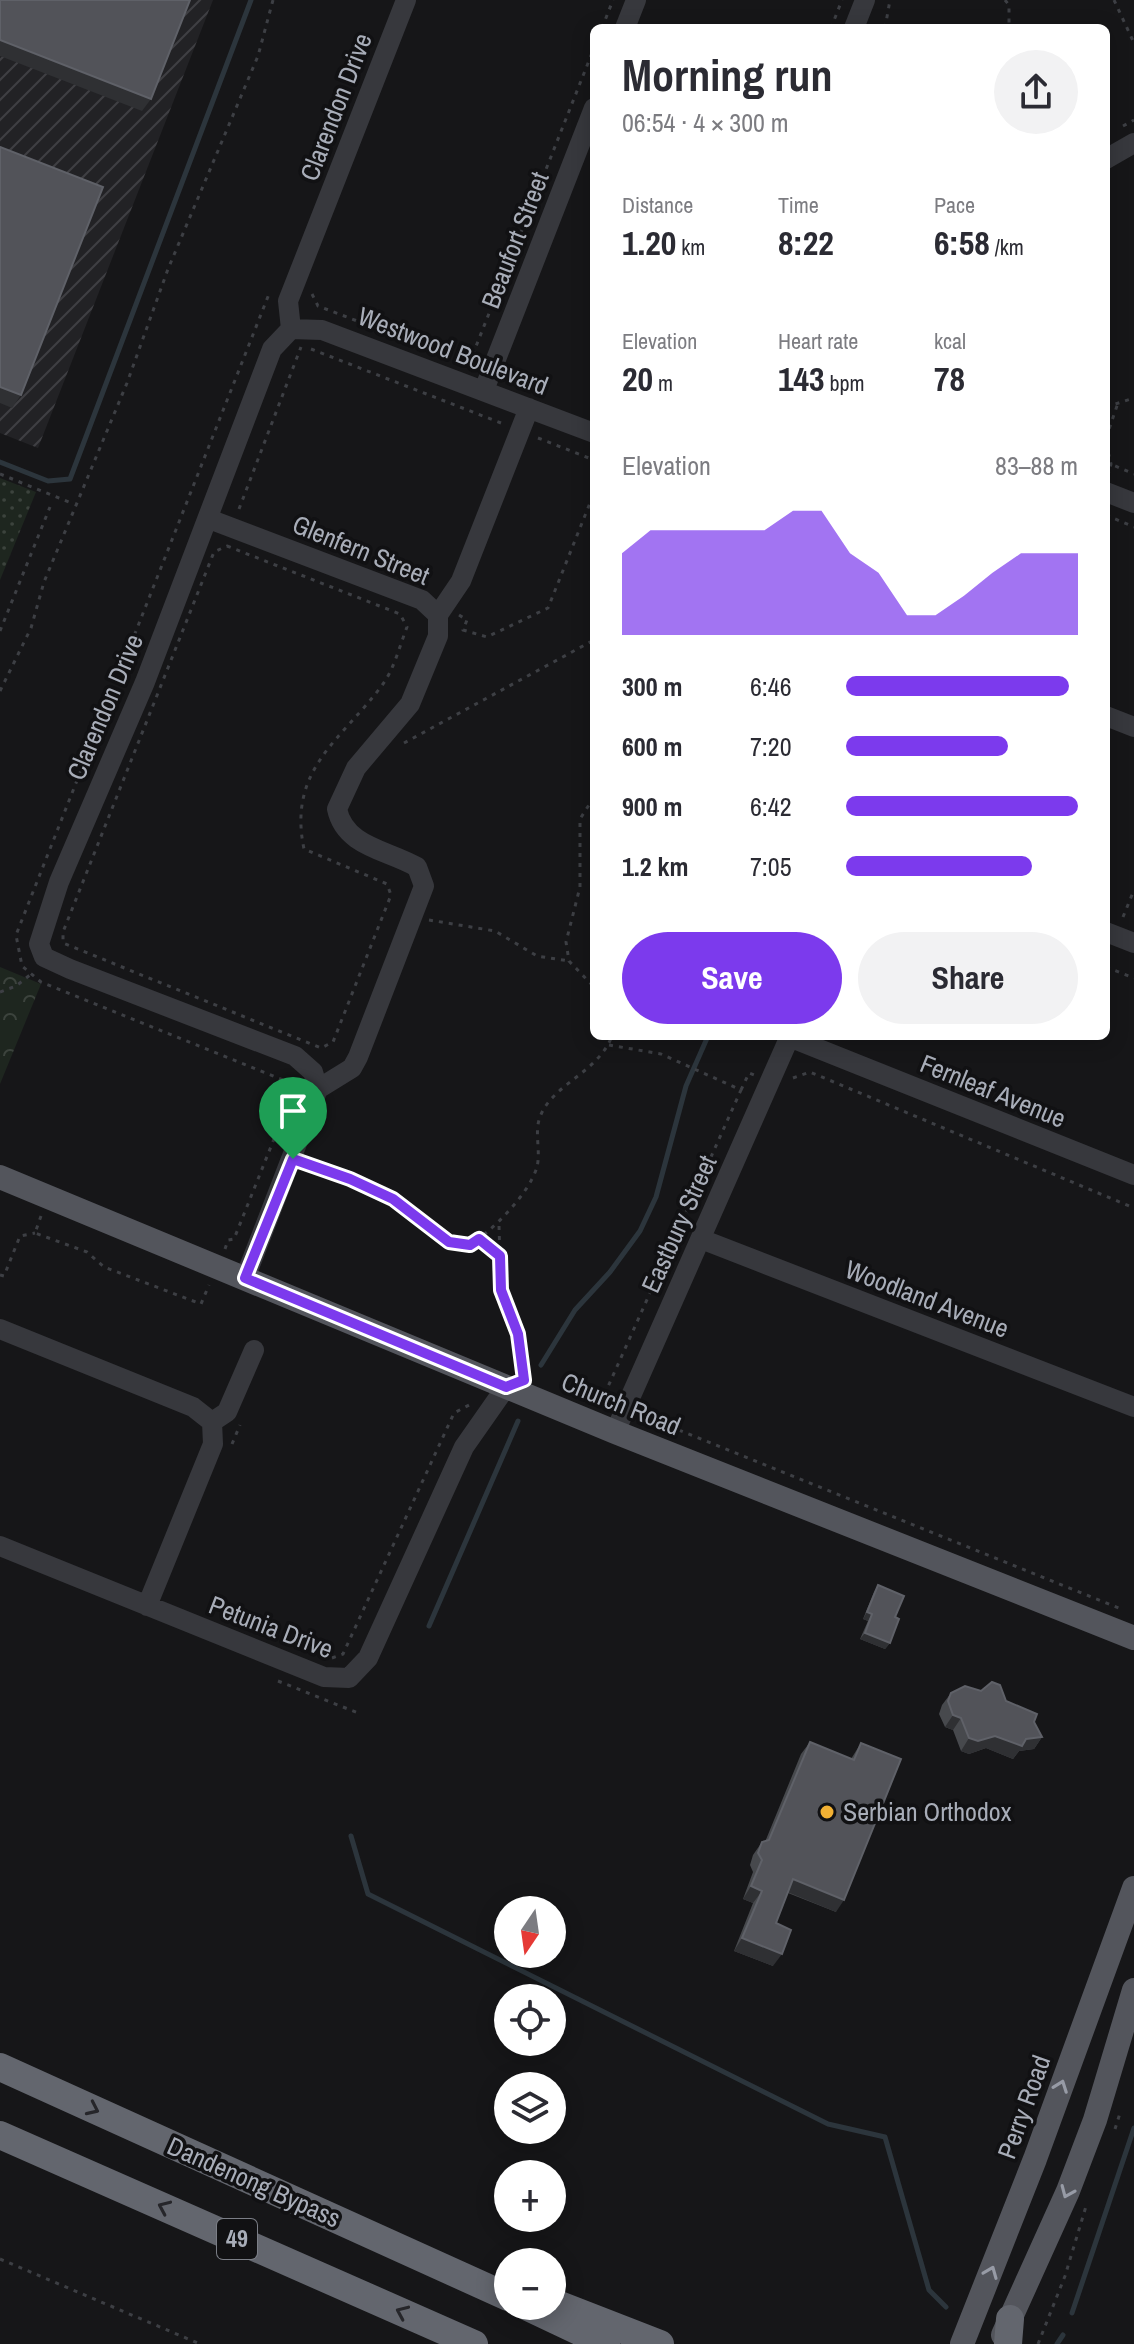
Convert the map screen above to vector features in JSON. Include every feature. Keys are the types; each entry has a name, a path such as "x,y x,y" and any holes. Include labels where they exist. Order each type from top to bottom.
{"highway":[{"name":"Dandenong Bypass","path":"0,2067 494,2291"},
{"name":"49","path":"0,2135 474,2344"},
{"path":"473,2281 494,2286"},
{"path":"566,2307 660,2344"},
{"path":"555,2320 606,2344"}],"main road":[{"name":"Church Road","path":"0,1177 615,1432 1134,1638"},
{"name":"Perry Road","path":"962,2344 1030,2173 1134,1888"},
{"path":"1006,2336 1095,2120 1134,1990"}],"street":[{"name":"Clarendon Drive","path":"318,1089 313,1072 295,1056 70,969 44,957 39,944 59,882 145,682 272,349 291,329 288,301 406,0"},
{"path":"627,24 636,0"},
{"path":"856,24 865,0"},
{"name":"Beaufort Street","path":"484,390 590,118"},
{"path":"1110,157 1134,143"},
{"name":"Westwood Boulevard","path":"291,329 322,330 590,431"},
{"path":"438,615 461,581 529,408"},
{"path":"1110,494 1134,503"},
{"name":"Glenfern Street","path":"209,519 422,600 438,615 438,636 410,704 356,768 337,809 344,829 354,839 407,861 423,875 424,886 358,1057 340,1077 318,1089"},
{"path":"1110,718 1134,727"},
{"path":"1112,930 1134,943"},
{"name":"Eastbury Street","path":"615,1432 788,1040"},
{"name":"Fernleaf Avenue","path":"796,1040 1134,1175"},
{"path":"245,1278 318,1089"},
{"name":"Woodland Avenue","path":"701,1239 1134,1407"},
{"path":"0,1329 193,1407 212,1422 213,1444 147,1606"},
{"path":"212,1422 227,1412 254,1350"},
{"name":"Petunia Drive","path":"0,1546 331,1679 355,1676 368,1658 464,1447 506,1387"}],"path":[{"path":"0,691 31,628 44,582 127,383 208,168 258,56 273,0"},
{"path":"604,24 613,0"},
{"path":"833,24 842,0"},
{"path":"886,24 890,0"},
{"path":"1005,0 1009,5 1009,24"},
{"path":"1114,0 1134,43"},
{"path":"469,364 590,58"},
{"path":"217,1266 228,1240 234,1239 292,1094 288,1082 30,975 17,955 16,935 274,283"},
{"path":"251,514 237,508 301,346 590,458"},
{"path":"1110,406 1134,398"},
{"path":"1110,428 1118,403"},
{"path":"1110,464 1134,474"},
{"path":"0,474 76,505"},
{"path":"438,615 456,614 467,620 463,630 487,637 548,608 590,503"},
{"path":"0,631 50,507"},
{"path":"1110,517 1134,527"},
{"path":"227,546 400,614 407,627 385,682 325,748 302,802 300,829 304,849 387,884 391,895 333,1042 321,1048 63,943 63,932 214,552 227,546"},
{"path":"398,745 590,642"},
{"path":"590,803 580,819 580,887 566,942 569,961 590,983"},
{"path":"1112,930 1134,890"},
{"path":"413,917 495,931 537,956 569,961"},
{"path":"1110,969 1134,978"},
{"path":"0,992 16,986 30,975"},
{"path":"293,1159 350,1179 393,1199 449,1242 470,1245 499,1226 537,1168 539,1118 556,1095 605,1054 611,1040"},
{"path":"609,1045 661,1054 741,1090 602,1400 1126,1611"},
{"path":"788,1090 794,1076 810,1072 1134,1208"},
{"path":"330,1659 343,1654 454,1413 524,1380 518,1334 501,1290 499,1226"},
{"path":"0,1275 4,1276 20,1236 35,1233"},
{"path":"479,1239 500,1256"},
{"path":"228,1456 243,1419"},
{"path":"1113,2134 1120,2116"},
{"path":"1038,2344 1069,2266 1090,2192"},
{"path":"0,2259 200,2344"}],"shaded area":[{"path":"0,0 213,0 38,448 0,433"}],"green space":[{"path":"0,478 36,492 0,580"},
{"path":"0,967 41,984 0,1084"}],"building":[{"path":"0,0 190,0 151,99 0,40"},
{"path":"0,147 103,187 21,395 0,387"},
{"path":"878,1585 904,1596 895,1617 899,1619 890,1643 865,1633 872,1614 867,1612"},
{"path":"992,1682 1000,1685 1006,1701 1037,1714 1034,1722 1042,1737 1026,1739 1022,1746 995,1736 978,1741 969,1738 961,1718 953,1715 948,1701 951,1693 965,1686 981,1691"},
{"name":"Serbian Orthodox","path":"810,1742 854,1760 861,1743 901,1759 844,1900 793,1879 776,1923 791,1930 782,1954 742,1938 762,1891 751,1886 762,1860 758,1853 762,1842 769,1840"}],"waterway":[{"path":"0,462 48,481 70,479 251,0"},
{"path":"541,1365 575,1310 610,1272 640,1231 656,1197 686,1086 706,1040"},
{"path":"429,1626 518,1421"},
{"path":"351,1836 368,1894 828,2124 885,2137 929,2290 946,2307"},
{"path":"1072,2313 1134,2128"},
{"path":"1057,2344 1063,2335"}],"place":[{"name":"Serbian Orthodox","path":"827,1812"}],"route":[{"path":"293,1159 350,1179 393,1199 449,1242 470,1245 479,1239 500,1256 501,1290 518,1334 524,1380 506,1387 245,1278 293,1159"}]}
